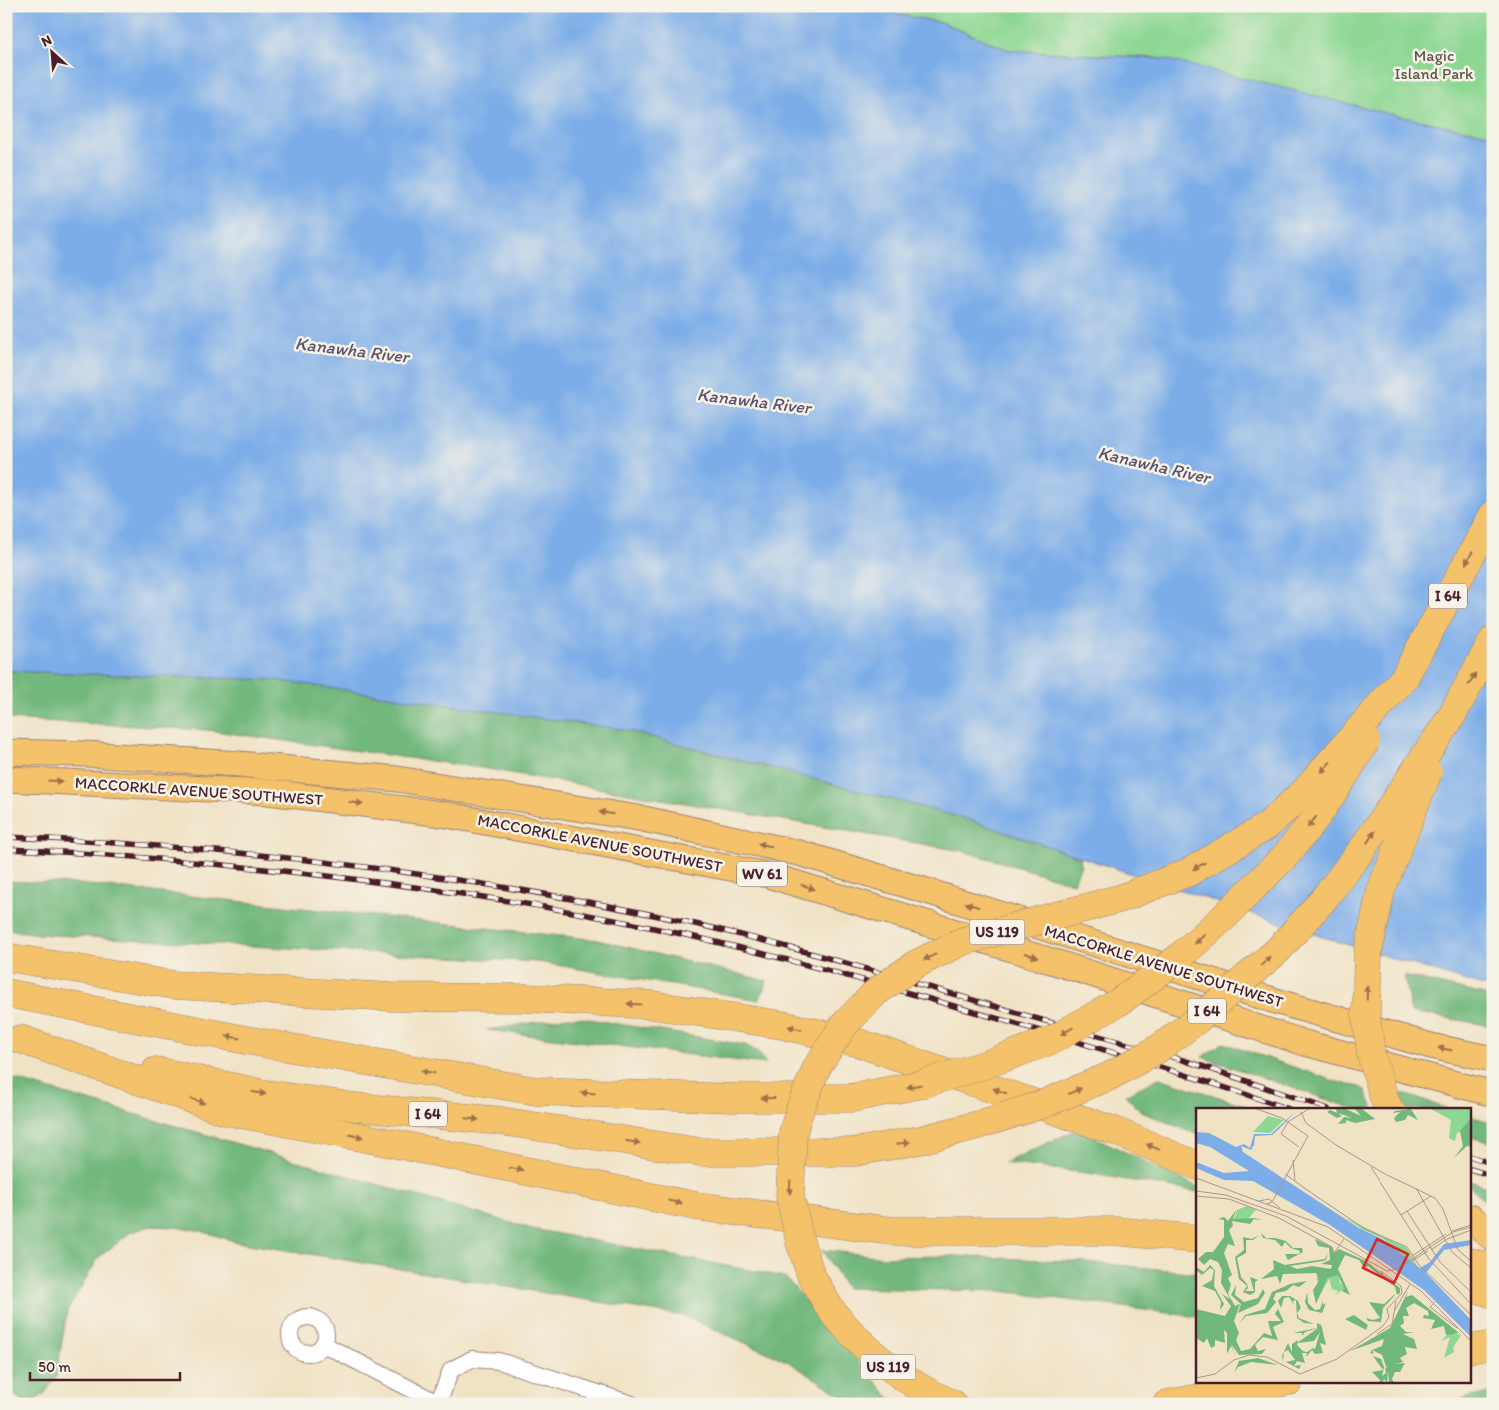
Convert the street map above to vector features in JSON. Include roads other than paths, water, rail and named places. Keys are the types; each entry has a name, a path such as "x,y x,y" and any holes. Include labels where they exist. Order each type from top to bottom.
{"highway":[{"name":"I 64","path":"6,993 236,1038 536,1091 735,1098 852,1098 922,1084 987,1064 1052,1040 1119,1002 1177,959 1223,918 1286,855 1318,815 1343,778 1404,678 1493,515"},
{"name":"I 64","path":"13,1038 149,1070 260,1093 356,1107 501,1121 700,1152 855,1152 920,1140 978,1126 1043,1104 1110,1076 1158,1049 1198,1019 1278,950 1317,907 1363,848 1451,717 1493,640"},
{"name":"US 119","path":"953,1404 922,1389 885,1365 834,1314 811,1275 800,1242 790,1196 793,1132 801,1106 817,1067 844,1024 876,992 916,964 963,941 1122,898 1189,872 1267,826 1305,791 1404,678"},
{"path":"1389,1108 1371,1054 1366,1015 1368,953 1381,890 1451,717"},
{"path":"6,958 174,985 392,997 526,998 652,1005 782,1025 865,1045 1115,1131 1196,1165"},
{"path":"13,1038 226,1111 696,1206 892,1231 1114,1231 1196,1239"},
{"path":"1472,1263 1493,1268"},
{"path":"1472,1287 1493,1294"},
{"path":"1472,1349 1493,1345"},
{"path":"1167,1404 1284,1382"}],"main road":[{"name":"MACCORKLE AVENUE SOUTHWEST","path":"6,752 85,754 239,764 397,779 644,819 799,852 1279,1002 1431,1046 1493,1059"},
{"name":"MACCORKLE AVENUE SOUTHWEST","path":"6,779 268,792 432,813 768,875 1061,964 1305,1044 1493,1094"}],"street":[{"path":"323,1344 438,1403 451,1370 472,1358 499,1361 632,1404"}],"water":[{"name":"Kanawha River","path":"6,6 857,6 943,23 1009,50 1164,59 1403,117 1493,135 1493,989 1323,937 960,817 625,730 275,680 6,671"}],"railway":[{"path":"6,837 169,847 332,863 494,886 654,915 737,934 819,956 1136,1046 1325,1108"},
{"path":"6,849 224,865 332,877 440,890 601,917 785,959 913,994 1144,1062 1286,1108"},
{"path":"1472,1157 1493,1164"},
{"path":"1472,1170 1493,1176"}],"park label":[{"name":"Magic Island Park","path":"1434,64"}]}
